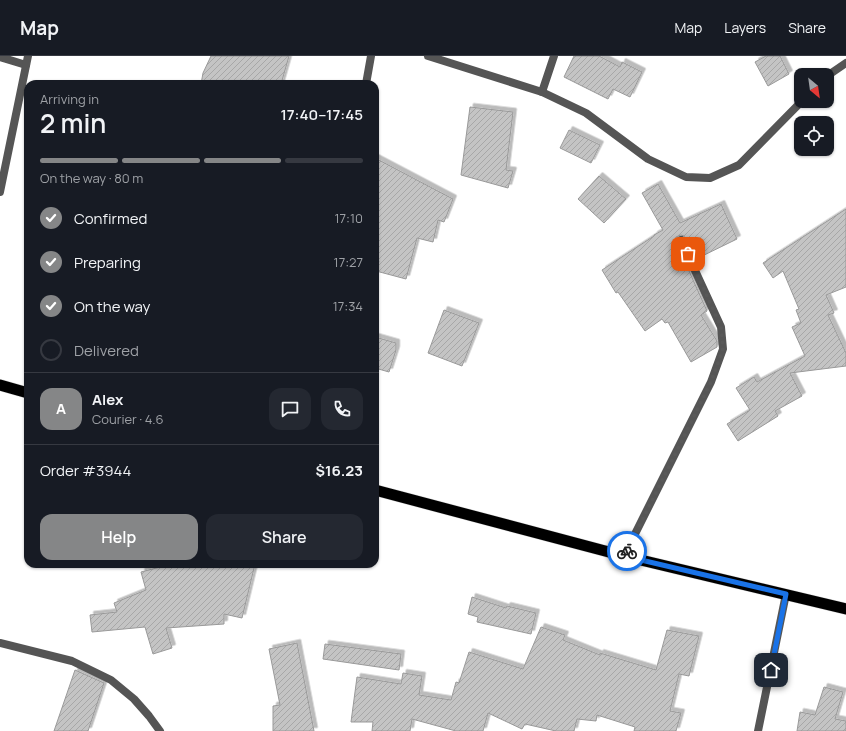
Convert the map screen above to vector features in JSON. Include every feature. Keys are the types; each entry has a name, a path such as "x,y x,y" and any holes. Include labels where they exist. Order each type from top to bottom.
{"highway":[{"path":"0,384 24,392"},
{"path":"379,491 624,556 846,609"}],"street":[{"path":"0,192 28,56"},
{"path":"367,80 371,56"},
{"path":"428,56 542,92 586,113 648,159 686,177 710,178 739,165 795,108"},
{"path":"542,92 554,56"},
{"path":"0,57 26,65"},
{"path":"834,71 846,63"},
{"path":"624,556 711,382 723,349 721,327 681,240"},
{"path":"758,731 786,594"},
{"path":"1,645 72,661 111,680 134,699 160,731"}],"building":[{"path":"211,56 289,56 282,80 202,80 203,73"},
{"path":"574,56 599,56 620,67 622,62 642,72 630,97 613,89 608,99 564,77"},
{"path":"766,56 780,56 789,74 768,86 755,62"},
{"path":"470,107 513,112 506,170 513,171 508,188 461,175"},
{"path":"569,130 600,145 591,163 560,148"},
{"path":"379,160 453,199 444,222 438,220 433,242 417,238 406,279 379,272"},
{"path":"599,176 626,199 604,223 578,199"},
{"path":"658,184 680,223 721,204 737,239 696,259 684,236 681,235 676,237 676,242 707,311 701,315 717,341 717,347 691,362 668,322 665,323 662,319 645,331 618,292 616,293 602,270 663,230 642,193"},
{"path":"846,209 846,287 826,295 834,313 828,315 846,353 846,366 790,373 802,396 775,411 778,416 738,441 727,424 750,410 736,388 754,377 757,382 805,356 792,327 801,323 796,310 799,309 783,271 773,278 763,263"},
{"path":"444,310 479,323 462,366 428,353"},
{"path":"379,338 396,343 396,350 389,372 379,369"},
{"path":"156,568 254,568 242,618 224,614 224,624 166,628 172,648 153,654 145,627 92,632 90,615 117,612 114,603 146,590 141,572"},
{"path":"472,597 506,608 507,606 536,613 531,634 477,622 478,617 468,614"},
{"path":"541,627 565,635 563,640 600,655 600,653 656,670 667,630 699,636 689,676 679,674 670,711 681,713 676,731 634,731 635,727 597,715 596,721 577,719 574,731 556,731 525,724 522,729 488,713 483,731 456,731 412,719 410,731 372,731 373,722 351,722 357,677 401,684 403,673 422,676 419,695 451,700 456,682 459,683 469,652 523,669"},
{"path":"297,643 314,731 273,731 273,706 280,705 269,649"},
{"path":"325,644 401,654 399,670 323,659"},
{"path":"75,670 104,683 88,731 54,731"},
{"path":"824,687 843,692 835,719 846,721 846,731 797,731 800,712 815,715"}],"way so far":[{"path":"627,551 693,415 711,382 723,349 721,327 688,254"}],"route":[{"path":"627,551 624,556 786,594 771,670"}]}
